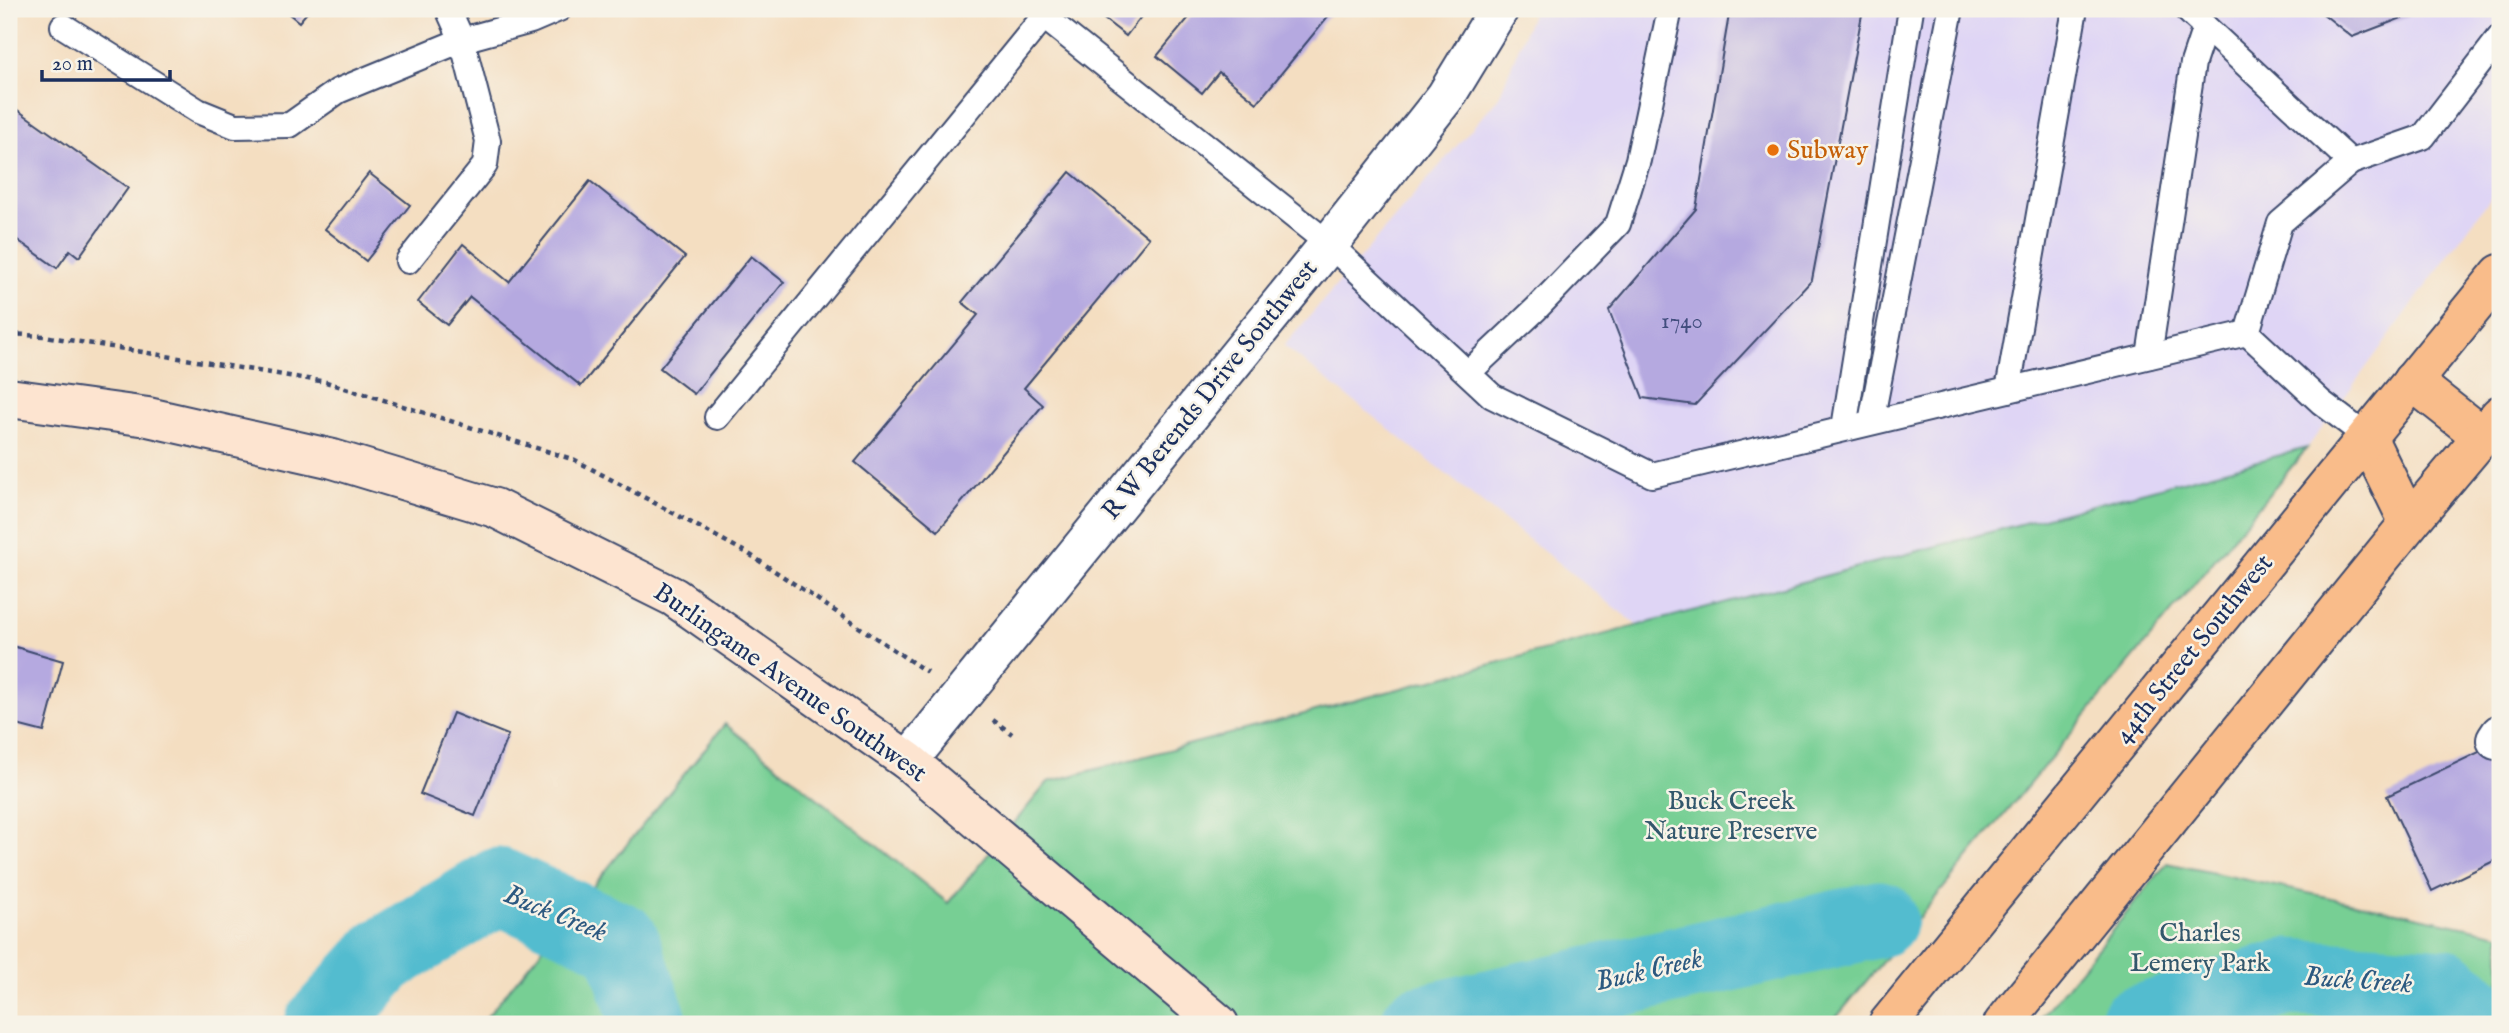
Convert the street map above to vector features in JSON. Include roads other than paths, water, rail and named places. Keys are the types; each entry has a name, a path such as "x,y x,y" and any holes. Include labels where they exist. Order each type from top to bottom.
{"main road":[{"name":"44th Street Southwest","path":"1888,1024 2500,274"},
{"path":"2003,1024 2409,523 2491,426 2412,381"},
{"path":"2367,437 2409,523"}],"street":[{"name":"R W Berends Drive Southwest","path":"908,761 1329,244 1446,96 1499,9"},
{"name":"Burlingame Avenue Southwest","path":"9,398 148,417 333,459 495,508 674,597 908,761 1219,1024"}],"lane":[{"path":"408,261 485,165 488,141 462,40 449,9"},
{"path":"64,26 198,111 235,125 290,125 338,91 462,40 531,21 559,9"},
{"path":"1468,373 1536,309 1618,224 1638,160 1670,9"},
{"path":"1844,428 1911,9"},
{"path":"1871,422 1951,9"},
{"path":"2008,390 2076,9"},
{"path":"2186,9 2351,162"},
{"path":"717,417 1047,13 1329,244 1492,396 1652,475 2247,333"},
{"path":"2149,356 2193,63 2205,27"},
{"path":"2247,333 2280,223 2351,162 2423,137 2500,37"},
{"path":"2247,333 2321,402 2367,437"}],"waterway":[{"name":"Buck Creek","path":"323,1024 384,956 499,886 621,941 650,1024"},
{"name":"Buck Creek","path":"1419,1024 1879,919"},
{"name":"Buck Creek","path":"2137,1024 2287,977 2445,987 2488,1024"}],"place":[{"name":"Subway","path":"1773,150"}],"park label":[{"name":"Buck Creek Nature Preserve","path":"1731,816"},
{"name":"Charles Lemery Park","path":"2200,948"}]}
